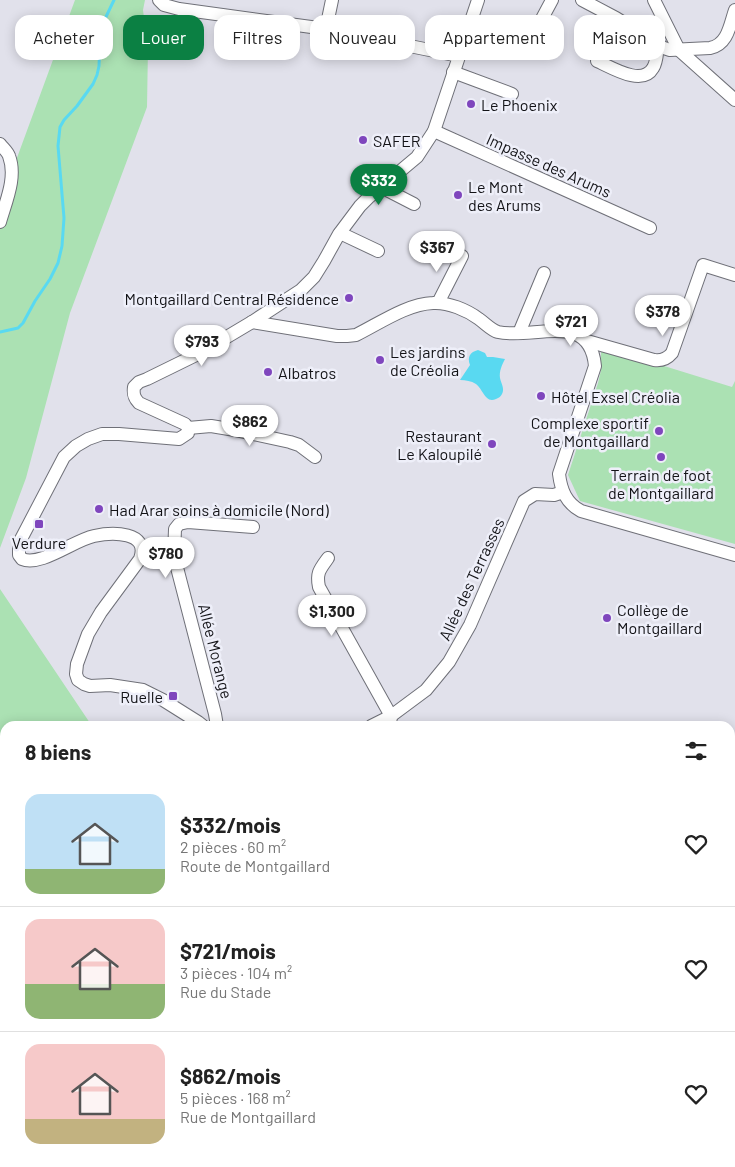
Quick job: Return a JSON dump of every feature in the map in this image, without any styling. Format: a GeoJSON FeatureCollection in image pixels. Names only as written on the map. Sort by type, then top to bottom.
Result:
{"type":"FeatureCollection","features":[{"type":"Feature","properties":{"kind":"street"},"geometry":{"type":"LineString","coordinates":[[159,0],[164,5],[179,9],[310,27]]}},
{"type":"Feature","properties":{"kind":"street"},"geometry":{"type":"LineString","coordinates":[[329,15],[332,0]]}},
{"type":"Feature","properties":{"kind":"street"},"geometry":{"type":"LineString","coordinates":[[473,15],[478,0]]}},
{"type":"Feature","properties":{"kind":"street"},"geometry":{"type":"LineString","coordinates":[[544,15],[552,0]]}},
{"type":"Feature","properties":{"kind":"street"},"geometry":{"type":"LineString","coordinates":[[582,0],[610,15]]}},
{"type":"Feature","properties":{"kind":"street"},"geometry":{"type":"LineString","coordinates":[[654,0],[679,50],[735,100]]}},
{"type":"Feature","properties":{"kind":"street"},"geometry":{"type":"LineString","coordinates":[[665,48],[679,50],[710,48],[720,45],[725,38],[735,10]]}},
{"type":"Feature","properties":{"kind":"street"},"geometry":{"type":"LineString","coordinates":[[196,721],[143,690],[110,685],[90,686],[78,680],[76,674],[77,664],[88,634],[140,560],[142,546],[140,542],[119,534],[92,536],[46,557],[31,561],[22,559],[19,555],[19,543],[64,457],[76,446],[102,434],[179,439],[188,433],[188,428],[185,424],[139,403],[133,392],[134,387],[140,382],[200,353],[252,322],[308,284],[340,233],[360,206],[417,157],[434,131],[458,60]]}},
{"type":"Feature","properties":{"kind":"street"},"geometry":{"type":"LineString","coordinates":[[596,61],[632,76],[640,77],[648,74],[654,67],[655,60]]}},
{"type":"Feature","properties":{"kind":"street"},"geometry":{"type":"LineString","coordinates":[[454,72],[512,94]]}},
{"type":"Feature","properties":{"kind":"street","name":"Impasse des Arums"},"geometry":{"type":"LineString","coordinates":[[434,131],[650,228]]}},
{"type":"Feature","properties":{"kind":"street"},"geometry":{"type":"LineString","coordinates":[[0,144],[9,155],[12,167],[12,180],[0,222]]}},
{"type":"Feature","properties":{"kind":"street"},"geometry":{"type":"LineString","coordinates":[[381,187],[414,204]]}},
{"type":"Feature","properties":{"kind":"street"},"geometry":{"type":"LineString","coordinates":[[340,233],[378,251]]}},
{"type":"Feature","properties":{"kind":"street"},"geometry":{"type":"LineString","coordinates":[[438,303],[462,256]]}},
{"type":"Feature","properties":{"kind":"street"},"geometry":{"type":"LineString","coordinates":[[587,341],[659,361],[669,357],[704,265],[735,275]]}},
{"type":"Feature","properties":{"kind":"street"},"geometry":{"type":"LineString","coordinates":[[519,333],[544,273]]}},
{"type":"Feature","properties":{"kind":"street"},"geometry":{"type":"LineString","coordinates":[[252,322],[325,335],[348,336],[356,335],[414,306],[438,303],[468,312],[495,331],[511,333],[556,331],[579,335],[592,348],[595,366],[561,466],[559,474],[563,492],[573,506],[581,511],[735,555]]}},
{"type":"Feature","properties":{"kind":"street"},"geometry":{"type":"LineString","coordinates":[[188,428],[211,426],[290,442],[299,445],[315,458]]}},
{"type":"Feature","properties":{"kind":"street","name":"Allée des Terrasses"},"geometry":{"type":"LineString","coordinates":[[391,721],[426,690],[449,662],[470,625],[524,501],[535,494],[554,495],[563,492]]}},
{"type":"Feature","properties":{"kind":"street","name":"Allée Morange"},"geometry":{"type":"LineString","coordinates":[[216,721],[174,556],[175,529],[179,524],[188,522],[253,527]]}},
{"type":"Feature","properties":{"kind":"street"},"geometry":{"type":"LineString","coordinates":[[142,550],[174,556]]}},
{"type":"Feature","properties":{"kind":"street"},"geometry":{"type":"LineString","coordinates":[[328,558],[319,571],[319,587],[391,721]]}},
{"type":"Feature","properties":{"kind":"green space"},"geometry":{"type":"Polygon","coordinates":[[[75,0],[145,0],[144,15],[123,15],[123,60],[148,60],[147,107],[70,313],[26,478],[0,548],[0,204],[53,60],[113,60],[113,15],[69,15],[75,0]]]}},
{"type":"Feature","properties":{"kind":"green space","name":"Complexe sportif de Montgaillard"},"geometry":{"type":"Polygon","coordinates":[[[606,348],[732,387],[735,381],[735,544],[580,501],[568,475],[598,383],[601,370],[601,352],[606,348]]]}},
{"type":"Feature","properties":{"kind":"green space"},"geometry":{"type":"Polygon","coordinates":[[[0,589],[89,721],[0,721],[0,589]]]}},
{"type":"Feature","properties":{"kind":"water"},"geometry":{"type":"Polygon","coordinates":[[[478,350],[485,353],[487,357],[505,359],[500,373],[503,392],[496,399],[487,398],[474,383],[460,380],[470,365],[470,355],[478,350]]]}},
{"type":"Feature","properties":{"kind":"waterway"},"geometry":{"type":"LineString","coordinates":[[0,332],[18,328],[23,323],[58,263],[62,246],[64,218],[58,146],[60,127],[93,84],[97,75],[103,23],[114,0]]}},
{"type":"Feature","properties":{"kind":"place","name":"Le Phoenix"},"geometry":{"type":"Point","coordinates":[471,104]}},
{"type":"Feature","properties":{"kind":"place","name":"SAFER"},"geometry":{"type":"Point","coordinates":[363,140]}},
{"type":"Feature","properties":{"kind":"place","name":"Le Mont des Arums"},"geometry":{"type":"Point","coordinates":[458,195]}},
{"type":"Feature","properties":{"kind":"place","name":"Montgaillard Central Résidence"},"geometry":{"type":"Point","coordinates":[349,298]}},
{"type":"Feature","properties":{"kind":"place","name":"Les jardins de Créolia"},"geometry":{"type":"Point","coordinates":[380,360]}},
{"type":"Feature","properties":{"kind":"place","name":"Albatros"},"geometry":{"type":"Point","coordinates":[268,372]}},
{"type":"Feature","properties":{"kind":"place","name":"Hôtel Exsel Créolia"},"geometry":{"type":"Point","coordinates":[541,396]}},
{"type":"Feature","properties":{"kind":"place","name":"Complexe sportif de Montgaillard"},"geometry":{"type":"Point","coordinates":[659,431]}},
{"type":"Feature","properties":{"kind":"place","name":"Restaurant Le Kaloupilé"},"geometry":{"type":"Point","coordinates":[492,444]}},
{"type":"Feature","properties":{"kind":"place","name":"Terrain de foot de Montgaillard"},"geometry":{"type":"Point","coordinates":[661,457]}},
{"type":"Feature","properties":{"kind":"place","name":"Had Arar soins à domicile (Nord)"},"geometry":{"type":"Point","coordinates":[99,509]}},
{"type":"Feature","properties":{"kind":"place","name":"Verdure"},"geometry":{"type":"Point","coordinates":[39,524]}},
{"type":"Feature","properties":{"kind":"place","name":"Collège de Montgaillard"},"geometry":{"type":"Point","coordinates":[607,618]}},
{"type":"Feature","properties":{"kind":"place","name":"Ruelle"},"geometry":{"type":"Point","coordinates":[173,696]}}]}
